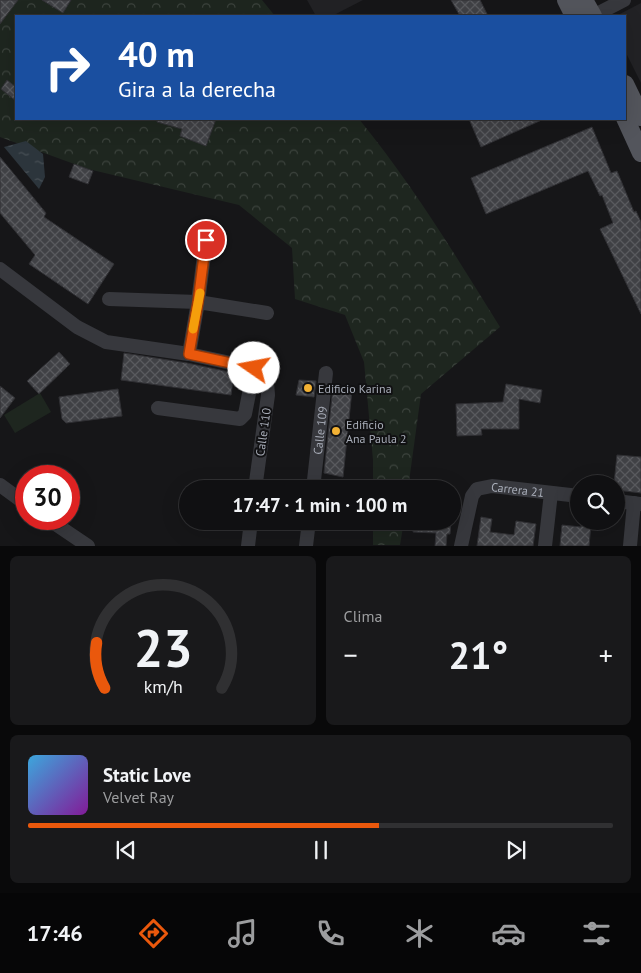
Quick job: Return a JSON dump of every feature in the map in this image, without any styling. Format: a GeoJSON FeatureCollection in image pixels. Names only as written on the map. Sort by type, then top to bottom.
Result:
{"type":"FeatureCollection","features":[{"type":"Feature","properties":{"kind":"main road"},"geometry":{"type":"LineString","coordinates":[[566,0],[574,15]]}},
{"type":"Feature","properties":{"kind":"main road"},"geometry":{"type":"LineString","coordinates":[[584,0],[592,15]]}},
{"type":"Feature","properties":{"kind":"main road"},"geometry":{"type":"LineString","coordinates":[[626,86],[641,117]]}},
{"type":"Feature","properties":{"kind":"main road"},"geometry":{"type":"LineString","coordinates":[[626,120],[641,153]]}},
{"type":"Feature","properties":{"kind":"street"},"geometry":{"type":"LineString","coordinates":[[595,15],[624,0]]}},
{"type":"Feature","properties":{"kind":"street"},"geometry":{"type":"LineString","coordinates":[[189,354],[206,240]]}},
{"type":"Feature","properties":{"kind":"street"},"geometry":{"type":"LineString","coordinates":[[0,269],[77,327],[106,342],[189,354],[258,372],[245,414],[240,420],[158,408]]}},
{"type":"Feature","properties":{"kind":"street"},"geometry":{"type":"LineString","coordinates":[[109,299],[198,302],[267,313]]}},
{"type":"Feature","properties":{"kind":"street","name":"Calle 110"},"geometry":{"type":"LineString","coordinates":[[256,480],[268,396],[267,382],[258,372]]}},
{"type":"Feature","properties":{"kind":"street","name":"Calle 109"},"geometry":{"type":"LineString","coordinates":[[314,480],[326,374]]}},
{"type":"Feature","properties":{"kind":"street"},"geometry":{"type":"LineString","coordinates":[[0,485],[15,496]]}},
{"type":"Feature","properties":{"kind":"street","name":"Carrera 21"},"geometry":{"type":"LineString","coordinates":[[461,546],[472,496],[478,489],[492,486],[570,495]]}},
{"type":"Feature","properties":{"kind":"street"},"geometry":{"type":"LineString","coordinates":[[546,546],[552,493]]}},
{"type":"Feature","properties":{"kind":"street"},"geometry":{"type":"LineString","coordinates":[[625,502],[638,503],[630,546]]}},
{"type":"Feature","properties":{"kind":"street"},"geometry":{"type":"LineString","coordinates":[[64,530],[88,546]]}},
{"type":"Feature","properties":{"kind":"street"},"geometry":{"type":"LineString","coordinates":[[248,546],[250,530]]}},
{"type":"Feature","properties":{"kind":"street"},"geometry":{"type":"LineString","coordinates":[[306,546],[308,530]]}},
{"type":"Feature","properties":{"kind":"shaded area"},"geometry":{"type":"Polygon","coordinates":[[[307,0],[363,0],[334,15],[315,15],[307,0]]]}},
{"type":"Feature","properties":{"kind":"shaded area"},"geometry":{"type":"Polygon","coordinates":[[[641,3],[641,83],[626,53],[626,15],[618,15],[641,3]]]}},
{"type":"Feature","properties":{"kind":"green space"},"geometry":{"type":"Polygon","coordinates":[[[0,0],[262,0],[274,15],[15,15],[15,120],[360,120],[415,195],[500,327],[421,394],[409,480],[373,480],[373,460],[364,362],[345,315],[295,299],[292,248],[239,205],[88,169],[0,137],[0,0]]]}},
{"type":"Feature","properties":{"kind":"green space"},"geometry":{"type":"Polygon","coordinates":[[[40,393],[51,412],[15,433],[4,415],[40,393]]]}},
{"type":"Feature","properties":{"kind":"green space"},"geometry":{"type":"Polygon","coordinates":[[[373,530],[402,530],[400,545],[373,545],[373,530]]]}},
{"type":"Feature","properties":{"kind":"water"},"geometry":{"type":"Polygon","coordinates":[[[26,141],[43,154],[45,177],[39,189],[4,147],[26,141]]]}},
{"type":"Feature","properties":{"kind":"building"},"geometry":{"type":"Polygon","coordinates":[[[0,0],[18,0],[0,24],[0,0]]]}},
{"type":"Feature","properties":{"kind":"building"},"geometry":{"type":"Polygon","coordinates":[[[42,0],[71,0],[63,13],[42,0]]]}},
{"type":"Feature","properties":{"kind":"building"},"geometry":{"type":"Polygon","coordinates":[[[451,0],[480,0],[488,15],[459,15],[451,0]]]}},
{"type":"Feature","properties":{"kind":"building"},"geometry":{"type":"Polygon","coordinates":[[[7,80],[15,86],[15,100],[1,89],[7,80]]]}},
{"type":"Feature","properties":{"kind":"building"},"geometry":{"type":"Polygon","coordinates":[[[157,120],[216,120],[206,146],[180,136],[182,129],[157,122],[157,120]]]}},
{"type":"Feature","properties":{"kind":"building"},"geometry":{"type":"Polygon","coordinates":[[[469,120],[542,120],[481,147],[469,120]]]}},
{"type":"Feature","properties":{"kind":"building"},"geometry":{"type":"Polygon","coordinates":[[[592,127],[611,173],[617,171],[634,212],[636,211],[641,222],[641,314],[600,229],[613,223],[602,195],[600,196],[588,171],[486,214],[471,178],[592,127]]]}},
{"type":"Feature","properties":{"kind":"building"},"geometry":{"type":"Polygon","coordinates":[[[0,157],[46,213],[44,217],[114,264],[88,304],[29,264],[35,255],[0,213],[0,157]]]}},
{"type":"Feature","properties":{"kind":"building"},"geometry":{"type":"Polygon","coordinates":[[[74,164],[93,171],[88,184],[69,177],[74,164]]]}},
{"type":"Feature","properties":{"kind":"building"},"geometry":{"type":"Polygon","coordinates":[[[59,352],[70,364],[39,394],[27,381],[59,352]]]}},
{"type":"Feature","properties":{"kind":"building"},"geometry":{"type":"Polygon","coordinates":[[[124,353],[234,373],[231,395],[121,380],[124,353]]]}},
{"type":"Feature","properties":{"kind":"building","name":"Edificio Karina"},"geometry":{"type":"Polygon","coordinates":[[[299,380],[316,381],[314,397],[296,395],[299,380]]]}},
{"type":"Feature","properties":{"kind":"building"},"geometry":{"type":"Polygon","coordinates":[[[506,384],[542,390],[540,403],[519,399],[519,429],[481,429],[482,435],[457,436],[456,404],[503,402],[506,384]]]}},
{"type":"Feature","properties":{"kind":"building"},"geometry":{"type":"Polygon","coordinates":[[[0,386],[15,398],[0,418],[0,386]]]}},
{"type":"Feature","properties":{"kind":"building","name":"Edificio Ana Paula 2"},"geometry":{"type":"Polygon","coordinates":[[[333,387],[352,390],[343,477],[324,473],[333,387]]]}},
{"type":"Feature","properties":{"kind":"building"},"geometry":{"type":"Polygon","coordinates":[[[118,389],[122,416],[66,423],[62,419],[59,397],[118,389]]]}},
{"type":"Feature","properties":{"kind":"building"},"geometry":{"type":"Polygon","coordinates":[[[617,455],[641,457],[641,493],[625,491],[625,475],[615,475],[617,455]]]}},
{"type":"Feature","properties":{"kind":"building"},"geometry":{"type":"Polygon","coordinates":[[[481,517],[492,519],[490,532],[514,535],[516,521],[536,524],[533,546],[477,546],[481,517]]]}},
{"type":"Feature","properties":{"kind":"building"},"geometry":{"type":"Polygon","coordinates":[[[562,525],[570,526],[570,530],[590,530],[589,546],[560,546],[562,525]]]}},
{"type":"Feature","properties":{"kind":"building"},"geometry":{"type":"Polygon","coordinates":[[[413,530],[450,530],[450,534],[447,534],[446,546],[435,546],[436,533],[413,532],[413,530]]]}},
{"type":"Feature","properties":{"kind":"slow traffic"},"geometry":{"type":"LineString","coordinates":[[193,329],[200,293]]}},
{"type":"Feature","properties":{"kind":"place","name":"Edificio Karina"},"geometry":{"type":"Point","coordinates":[308,388]}},
{"type":"Feature","properties":{"kind":"place","name":"Edificio Ana Paula 2"},"geometry":{"type":"Point","coordinates":[336,431]}},
{"type":"Feature","properties":{"kind":"route"},"geometry":{"type":"LineString","coordinates":[[206,240],[189,354],[254,368]]}}]}
